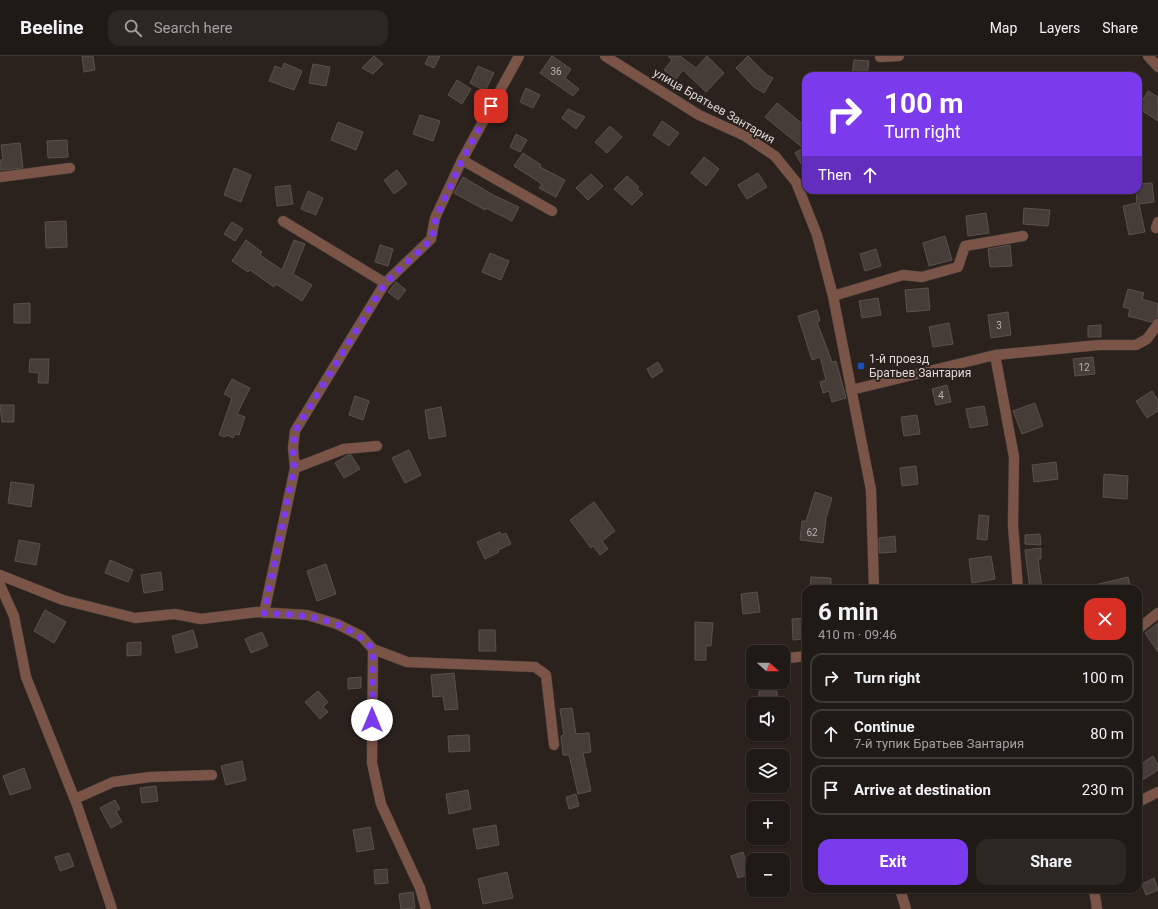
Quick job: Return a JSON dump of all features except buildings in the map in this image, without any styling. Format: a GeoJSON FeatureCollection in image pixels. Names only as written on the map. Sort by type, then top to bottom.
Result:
{"type":"FeatureCollection","features":[{"type":"Feature","properties":{"kind":"street"},"geometry":{"type":"LineString","coordinates":[[264,613],[294,468],[293,448],[295,431],[385,283],[432,239],[436,218],[462,160],[519,56]]}},
{"type":"Feature","properties":{"kind":"street","name":"улица Братьев Зантария"},"geometry":{"type":"LineString","coordinates":[[605,56],[616,59],[699,115],[745,136],[775,156],[796,182],[817,235],[833,296],[871,490],[874,585]]}},
{"type":"Feature","properties":{"kind":"street"},"geometry":{"type":"LineString","coordinates":[[880,57],[899,56]]}},
{"type":"Feature","properties":{"kind":"street"},"geometry":{"type":"LineString","coordinates":[[1148,56],[1158,67]]}},
{"type":"Feature","properties":{"kind":"street"},"geometry":{"type":"LineString","coordinates":[[462,160],[552,211]]}},
{"type":"Feature","properties":{"kind":"street"},"geometry":{"type":"LineString","coordinates":[[0,177],[70,168]]}},
{"type":"Feature","properties":{"kind":"street"},"geometry":{"type":"LineString","coordinates":[[283,221],[385,283]]}},
{"type":"Feature","properties":{"kind":"street"},"geometry":{"type":"LineString","coordinates":[[833,296],[903,275],[922,277],[958,267],[965,246],[1023,236]]}},
{"type":"Feature","properties":{"kind":"street"},"geometry":{"type":"LineString","coordinates":[[851,390],[995,355],[1099,345],[1136,345],[1147,339],[1158,324]]}},
{"type":"Feature","properties":{"kind":"street"},"geometry":{"type":"LineString","coordinates":[[995,355],[1014,457],[1014,524],[1018,585]]}},
{"type":"Feature","properties":{"kind":"street"},"geometry":{"type":"LineString","coordinates":[[294,468],[344,449],[377,446]]}},
{"type":"Feature","properties":{"kind":"street"},"geometry":{"type":"LineString","coordinates":[[0,575],[63,600],[135,618],[175,614],[202,619],[264,613],[307,615],[337,624],[361,636],[373,649],[407,662],[535,667],[546,675],[554,745]]}},
{"type":"Feature","properties":{"kind":"street"},"geometry":{"type":"LineString","coordinates":[[0,585],[14,616],[26,677],[74,798],[112,909]]}},
{"type":"Feature","properties":{"kind":"street"},"geometry":{"type":"LineString","coordinates":[[1142,626],[1158,613]]}},
{"type":"Feature","properties":{"kind":"street"},"geometry":{"type":"LineString","coordinates":[[373,649],[372,763],[381,804],[420,888],[426,909]]}},
{"type":"Feature","properties":{"kind":"street"},"geometry":{"type":"LineString","coordinates":[[790,658],[802,656]]}},
{"type":"Feature","properties":{"kind":"street"},"geometry":{"type":"LineString","coordinates":[[74,798],[113,782],[150,778],[212,775]]}},
{"type":"Feature","properties":{"kind":"street"},"geometry":{"type":"LineString","coordinates":[[1142,800],[1158,792]]}},
{"type":"Feature","properties":{"kind":"street"},"geometry":{"type":"LineString","coordinates":[[901,893],[906,909]]}},
{"type":"Feature","properties":{"kind":"street"},"geometry":{"type":"LineString","coordinates":[[1095,893],[1097,909]]}},
{"type":"Feature","properties":{"kind":"place","name":"1-й проезд Братьев Зантария"},"geometry":{"type":"Point","coordinates":[861,366]}},
{"type":"Feature","properties":{"kind":"route"},"geometry":{"type":"LineString","coordinates":[[372,720],[373,649],[361,636],[337,624],[307,615],[264,613],[294,468],[293,448],[295,431],[385,283],[432,239],[436,218],[462,160],[491,106]]}}]}
